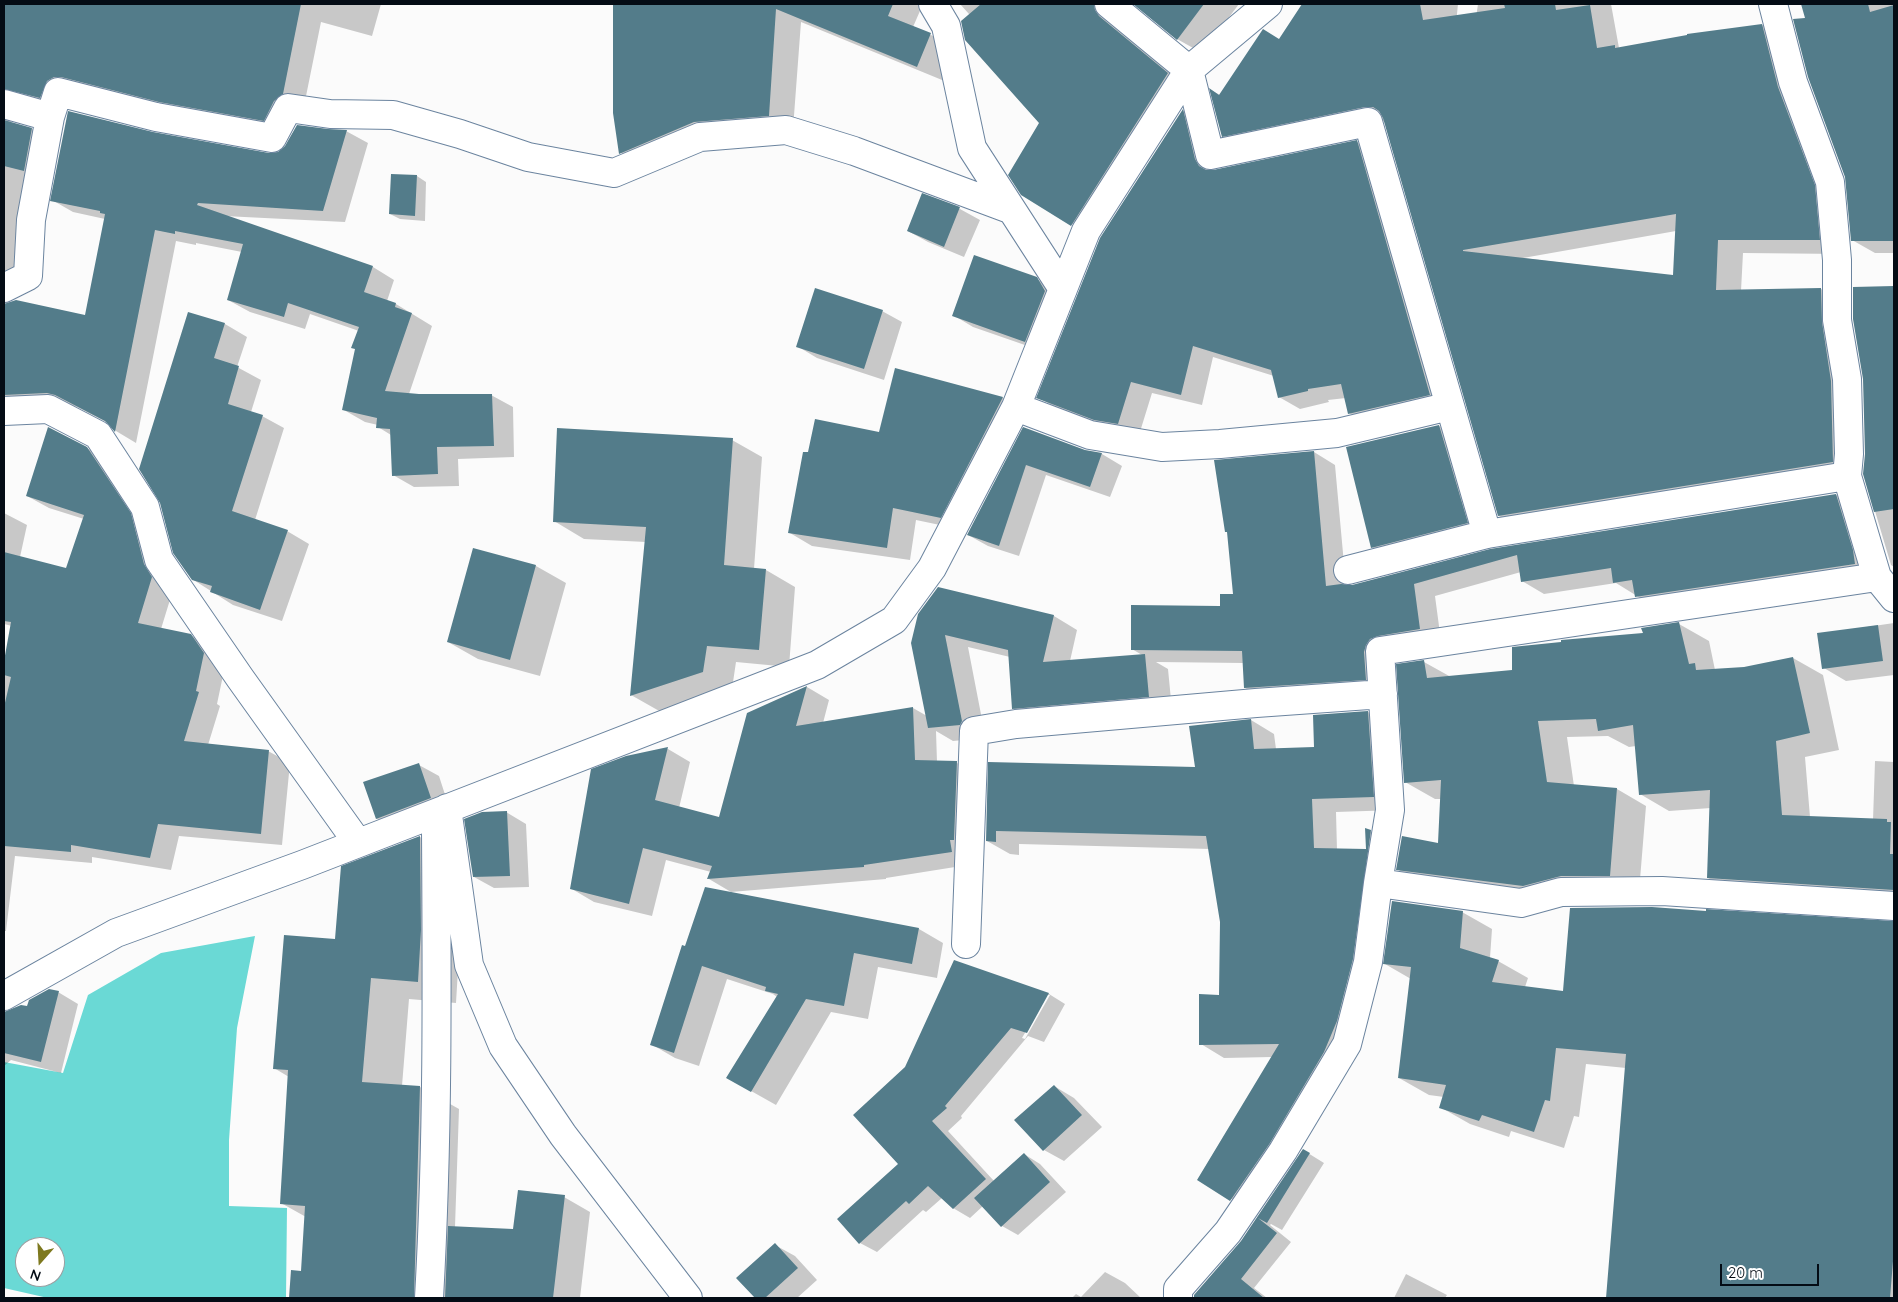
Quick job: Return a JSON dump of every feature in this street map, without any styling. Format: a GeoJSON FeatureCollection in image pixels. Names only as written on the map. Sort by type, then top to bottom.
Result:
{"type":"FeatureCollection","features":[{"type":"Feature","properties":{"kind":"street"},"geometry":{"type":"LineString","coordinates":[[933,4],[946,26],[972,148],[1062,289]]}},
{"type":"Feature","properties":{"kind":"street"},"geometry":{"type":"LineString","coordinates":[[1109,4],[1189,70],[1210,156],[1368,122],[1487,534]]}},
{"type":"Feature","properties":{"kind":"street"},"geometry":{"type":"LineString","coordinates":[[4,996],[116,933],[442,811],[817,665],[894,620],[932,568],[1016,407],[1086,231],[1189,70],[1268,4]]}},
{"type":"Feature","properties":{"kind":"street"},"geometry":{"type":"LineString","coordinates":[[1772,4],[1793,82],[1830,182],[1837,260],[1837,320],[1847,379],[1849,454],[1847,476],[1877,577],[1894,598]]}},
{"type":"Feature","properties":{"kind":"street"},"geometry":{"type":"LineString","coordinates":[[4,288],[28,276],[31,220],[50,116],[58,92],[156,117],[272,138],[288,108],[330,114],[393,115],[460,134],[528,157],[614,173],[700,137],[786,130],[854,152],[1012,210]]}},
{"type":"Feature","properties":{"kind":"street"},"geometry":{"type":"LineString","coordinates":[[4,104],[50,116]]}},
{"type":"Feature","properties":{"kind":"street"},"geometry":{"type":"LineString","coordinates":[[1016,407],[1090,435],[1162,447],[1220,444],[1337,432],[1450,406]]}},
{"type":"Feature","properties":{"kind":"street"},"geometry":{"type":"LineString","coordinates":[[4,411],[48,410],[98,435],[145,507],[159,560],[240,678],[358,843]]}},
{"type":"Feature","properties":{"kind":"street"},"geometry":{"type":"LineString","coordinates":[[1348,570],[1487,534],[1847,476]]}},
{"type":"Feature","properties":{"kind":"street"},"geometry":{"type":"LineString","coordinates":[[1178,1298],[1178,1289],[1228,1232],[1283,1151],[1347,1044],[1368,962],[1378,882],[1390,810],[1380,652],[1877,577]]}},
{"type":"Feature","properties":{"kind":"street"},"geometry":{"type":"LineString","coordinates":[[966,944],[974,731],[1016,724],[1383,694]]}},
{"type":"Feature","properties":{"kind":"street"},"geometry":{"type":"LineString","coordinates":[[429,1298],[433,1234],[442,811]]}},
{"type":"Feature","properties":{"kind":"street"},"geometry":{"type":"LineString","coordinates":[[442,811],[469,965],[503,1046],[563,1135],[688,1298]]}},
{"type":"Feature","properties":{"kind":"street"},"geometry":{"type":"LineString","coordinates":[[1378,882],[1521,903],[1561,892],[1662,891],[1894,906]]}},
{"type":"Feature","properties":{"kind":"water"},"geometry":{"type":"Polygon","coordinates":[[[255,936],[237,1028],[229,1140],[229,1206],[287,1208],[286,1298],[48,1298],[4,1288],[4,1062],[63,1073],[88,995],[161,953],[255,936]]]}},
{"type":"Feature","properties":{"kind":"building"},"geometry":{"type":"Polygon","coordinates":[[[4,4],[301,4],[283,94],[274,101],[264,121],[159,102],[61,77],[54,77],[47,81],[40,98],[4,89],[4,4]]]}},
{"type":"Feature","properties":{"kind":"building"},"geometry":{"type":"Polygon","coordinates":[[[613,4],[893,4],[888,16],[931,33],[917,67],[776,9],[769,116],[694,122],[619,154],[613,113],[613,4]]]}},
{"type":"Feature","properties":{"kind":"building"},"geometry":{"type":"Polygon","coordinates":[[[981,4],[1094,4],[1099,16],[1168,73],[1071,226],[1021,195],[1008,175],[1039,123],[965,40],[961,21],[981,4]]]}},
{"type":"Feature","properties":{"kind":"building"},"geometry":{"type":"Polygon","coordinates":[[[1133,4],[1204,4],[1177,40],[1133,4]]]}},
{"type":"Feature","properties":{"kind":"building"},"geometry":{"type":"Polygon","coordinates":[[[1302,4],[1420,4],[1423,20],[1505,8],[1504,4],[1555,4],[1556,10],[1590,5],[1597,48],[1615,45],[1615,48],[1687,34],[1762,24],[1778,87],[1815,185],[1820,240],[1718,240],[1716,290],[1821,288],[1822,322],[1831,381],[1833,462],[1498,516],[1383,118],[1379,111],[1373,107],[1365,107],[1222,137],[1209,88],[1219,95],[1263,29],[1279,39],[1302,4]],[[1676,214],[1463,250],[1463,251],[1673,275],[1676,214]]]}},
{"type":"Feature","properties":{"kind":"building"},"geometry":{"type":"Polygon","coordinates":[[[1801,4],[1868,4],[1870,12],[1894,5],[1894,241],[1851,241],[1845,177],[1808,77],[1793,19],[1805,18],[1801,4]]]}},
{"type":"Feature","properties":{"kind":"building"},"geometry":{"type":"Polygon","coordinates":[[[1183,109],[1195,159],[1199,166],[1206,170],[1357,140],[1430,395],[1348,414],[1341,384],[1308,389],[1308,391],[1278,398],[1271,370],[1193,346],[1181,395],[1131,382],[1118,424],[1094,420],[1036,398],[1100,238],[1183,109]]]}},
{"type":"Feature","properties":{"kind":"building"},"geometry":{"type":"Polygon","coordinates":[[[68,111],[153,132],[269,153],[278,152],[285,146],[297,125],[347,130],[323,211],[198,203],[197,205],[373,266],[364,292],[396,303],[395,307],[412,313],[385,391],[419,394],[492,394],[494,446],[437,447],[438,474],[392,476],[390,429],[376,428],[377,418],[342,410],[355,349],[351,348],[359,327],[288,303],[284,317],[227,300],[243,244],[175,231],[175,234],[155,230],[115,432],[105,421],[55,395],[47,393],[4,395],[4,304],[16,300],[85,315],[105,214],[100,213],[100,211],[50,201],[68,111]]]}},
{"type":"Feature","properties":{"kind":"building"},"geometry":{"type":"Polygon","coordinates":[[[4,120],[32,128],[24,171],[4,166],[4,120]]]}},
{"type":"Feature","properties":{"kind":"building"},"geometry":{"type":"Polygon","coordinates":[[[391,174],[417,175],[415,216],[389,214],[391,174]]]}},
{"type":"Feature","properties":{"kind":"building"},"geometry":{"type":"Polygon","coordinates":[[[922,193],[960,207],[944,247],[907,231],[922,193]]]}},
{"type":"Feature","properties":{"kind":"building"},"geometry":{"type":"Polygon","coordinates":[[[974,255],[1037,277],[1045,291],[1025,342],[952,316],[974,255]]]}},
{"type":"Feature","properties":{"kind":"building"},"geometry":{"type":"Polygon","coordinates":[[[1894,286],[1894,509],[1874,512],[1863,474],[1865,454],[1863,379],[1853,319],[1853,287],[1894,286]]]}},
{"type":"Feature","properties":{"kind":"building"},"geometry":{"type":"Polygon","coordinates":[[[815,288],[883,310],[864,369],[796,347],[815,288]]]}},
{"type":"Feature","properties":{"kind":"building"},"geometry":{"type":"Polygon","coordinates":[[[188,312],[225,323],[214,358],[239,366],[228,404],[263,415],[232,511],[288,530],[260,610],[210,592],[212,586],[192,580],[173,553],[160,503],[139,469],[188,312]]]}},
{"type":"Feature","properties":{"kind":"building"},"geometry":{"type":"Polygon","coordinates":[[[895,368],[1003,397],[941,518],[893,508],[887,548],[788,533],[803,452],[808,452],[815,419],[879,432],[895,368]]]}},
{"type":"Feature","properties":{"kind":"building"},"geometry":{"type":"Polygon","coordinates":[[[1439,425],[1468,523],[1371,548],[1346,447],[1439,425]]]}},
{"type":"Feature","properties":{"kind":"building"},"geometry":{"type":"Polygon","coordinates":[[[48,427],[87,447],[131,513],[144,564],[152,577],[138,623],[191,634],[204,653],[196,691],[199,692],[184,741],[269,750],[261,834],[158,824],[150,858],[71,845],[71,852],[4,846],[4,707],[11,677],[4,675],[4,661],[11,622],[4,621],[4,552],[66,568],[84,515],[26,496],[48,427]]]}},
{"type":"Feature","properties":{"kind":"building"},"geometry":{"type":"Polygon","coordinates":[[[1023,427],[1085,450],[1102,453],[1090,487],[1026,465],[999,546],[967,535],[1023,427]]]}},
{"type":"Feature","properties":{"kind":"building"},"geometry":{"type":"Polygon","coordinates":[[[557,428],[733,438],[724,565],[766,569],[759,650],[707,646],[703,672],[630,696],[646,527],[553,522],[557,428]]]}},
{"type":"Feature","properties":{"kind":"building"},"geometry":{"type":"Polygon","coordinates":[[[1314,451],[1326,586],[1352,585],[1490,549],[1836,494],[1853,550],[1855,564],[1635,597],[1632,580],[1613,583],[1611,568],[1521,582],[1517,555],[1414,584],[1420,629],[1370,639],[1364,652],[1366,680],[1244,688],[1242,651],[1131,650],[1131,605],[1220,606],[1220,594],[1233,594],[1227,532],[1225,532],[1214,460],[1314,451]]]}},
{"type":"Feature","properties":{"kind":"building"},"geometry":{"type":"Polygon","coordinates":[[[473,548],[536,565],[510,660],[447,642],[473,548]]]}},
{"type":"Feature","properties":{"kind":"building"},"geometry":{"type":"Polygon","coordinates":[[[938,587],[1054,615],[1043,662],[1145,654],[1149,697],[1012,709],[1008,650],[945,635],[962,721],[960,725],[928,728],[911,643],[918,614],[938,587]]]}},
{"type":"Feature","properties":{"kind":"building"},"geometry":{"type":"Polygon","coordinates":[[[1679,622],[1689,664],[1695,663],[1696,670],[1744,667],[1793,657],[1810,733],[1776,741],[1782,815],[1887,819],[1887,822],[1891,822],[1890,854],[1893,854],[1894,890],[1707,878],[1710,790],[1639,795],[1633,725],[1598,731],[1596,719],[1538,721],[1547,782],[1617,788],[1610,876],[1561,876],[1523,886],[1396,870],[1402,836],[1438,843],[1441,780],[1404,783],[1396,664],[1424,660],[1427,678],[1512,670],[1512,647],[1561,642],[1561,640],[1643,633],[1641,628],[1679,622]]]}},
{"type":"Feature","properties":{"kind":"building"},"geometry":{"type":"Polygon","coordinates":[[[1878,625],[1883,661],[1822,669],[1817,633],[1878,625]]]}},
{"type":"Feature","properties":{"kind":"building"},"geometry":{"type":"Polygon","coordinates":[[[807,686],[796,726],[913,707],[915,760],[957,761],[954,840],[950,840],[952,852],[864,865],[864,867],[707,879],[712,866],[643,848],[629,904],[570,889],[591,769],[626,756],[668,747],[655,800],[719,817],[747,713],[807,686]]]}},
{"type":"Feature","properties":{"kind":"building"},"geometry":{"type":"Polygon","coordinates":[[[1368,711],[1374,797],[1312,799],[1314,848],[1366,849],[1365,828],[1371,830],[1353,959],[1337,1021],[1324,1052],[1270,1143],[1230,1201],[1197,1180],[1279,1044],[1199,1045],[1199,994],[1219,995],[1220,922],[1206,836],[996,831],[996,842],[986,841],[988,762],[1195,767],[1189,726],[1251,719],[1254,749],[1314,747],[1313,715],[1368,711]]]}},
{"type":"Feature","properties":{"kind":"building"},"geometry":{"type":"Polygon","coordinates":[[[419,763],[431,798],[376,819],[363,782],[419,763]]]}},
{"type":"Feature","properties":{"kind":"building"},"geometry":{"type":"Polygon","coordinates":[[[507,811],[510,876],[473,877],[464,819],[482,812],[507,811]]]}},
{"type":"Feature","properties":{"kind":"building"},"geometry":{"type":"Polygon","coordinates":[[[420,836],[421,930],[418,982],[371,978],[362,1082],[420,1086],[414,1298],[289,1298],[291,1270],[301,1271],[305,1206],[280,1204],[288,1070],[273,1069],[284,935],[335,939],[341,866],[420,836]]]}},
{"type":"Feature","properties":{"kind":"building"},"geometry":{"type":"Polygon","coordinates":[[[705,887],[919,928],[912,964],[854,953],[844,1006],[806,999],[751,1092],[726,1078],[778,994],[765,991],[766,987],[702,966],[674,1053],[650,1045],[682,945],[685,946],[705,887]]]}},
{"type":"Feature","properties":{"kind":"building"},"geometry":{"type":"Polygon","coordinates":[[[1392,901],[1463,911],[1460,948],[1499,960],[1492,982],[1563,991],[1570,908],[1652,907],[1706,911],[1706,909],[1894,921],[1894,1249],[1890,1298],[1606,1298],[1626,1054],[1556,1048],[1550,1101],[1545,1100],[1534,1132],[1482,1115],[1479,1121],[1439,1108],[1446,1085],[1398,1078],[1411,967],[1383,964],[1392,901]]]}},
{"type":"Feature","properties":{"kind":"building"},"geometry":{"type":"Polygon","coordinates":[[[954,960],[1049,993],[1027,1033],[1011,1028],[945,1106],[947,1108],[932,1121],[986,1179],[953,1209],[928,1186],[909,1204],[906,1201],[859,1244],[837,1219],[898,1164],[853,1115],[905,1067],[954,960]]]}},
{"type":"Feature","properties":{"kind":"building"},"geometry":{"type":"Polygon","coordinates":[[[49,989],[59,991],[41,1062],[4,1053],[4,1012],[21,1005],[27,1006],[29,1000],[49,989]]]}},
{"type":"Feature","properties":{"kind":"building"},"geometry":{"type":"Polygon","coordinates":[[[1054,1085],[1082,1115],[1043,1151],[1014,1120],[1054,1085]]]}},
{"type":"Feature","properties":{"kind":"building"},"geometry":{"type":"Polygon","coordinates":[[[1303,1149],[1310,1153],[1267,1223],[1258,1218],[1277,1233],[1241,1279],[1264,1298],[1194,1298],[1194,1295],[1241,1241],[1303,1149]]]}},
{"type":"Feature","properties":{"kind":"building"},"geometry":{"type":"Polygon","coordinates":[[[1024,1153],[1050,1182],[1001,1227],[974,1198],[1024,1153]]]}},
{"type":"Feature","properties":{"kind":"building"},"geometry":{"type":"Polygon","coordinates":[[[518,1190],[565,1195],[553,1298],[445,1298],[448,1226],[513,1229],[518,1190]]]}},
{"type":"Feature","properties":{"kind":"building"},"geometry":{"type":"Polygon","coordinates":[[[775,1243],[798,1268],[765,1298],[755,1298],[736,1278],[775,1243]]]}}]}
